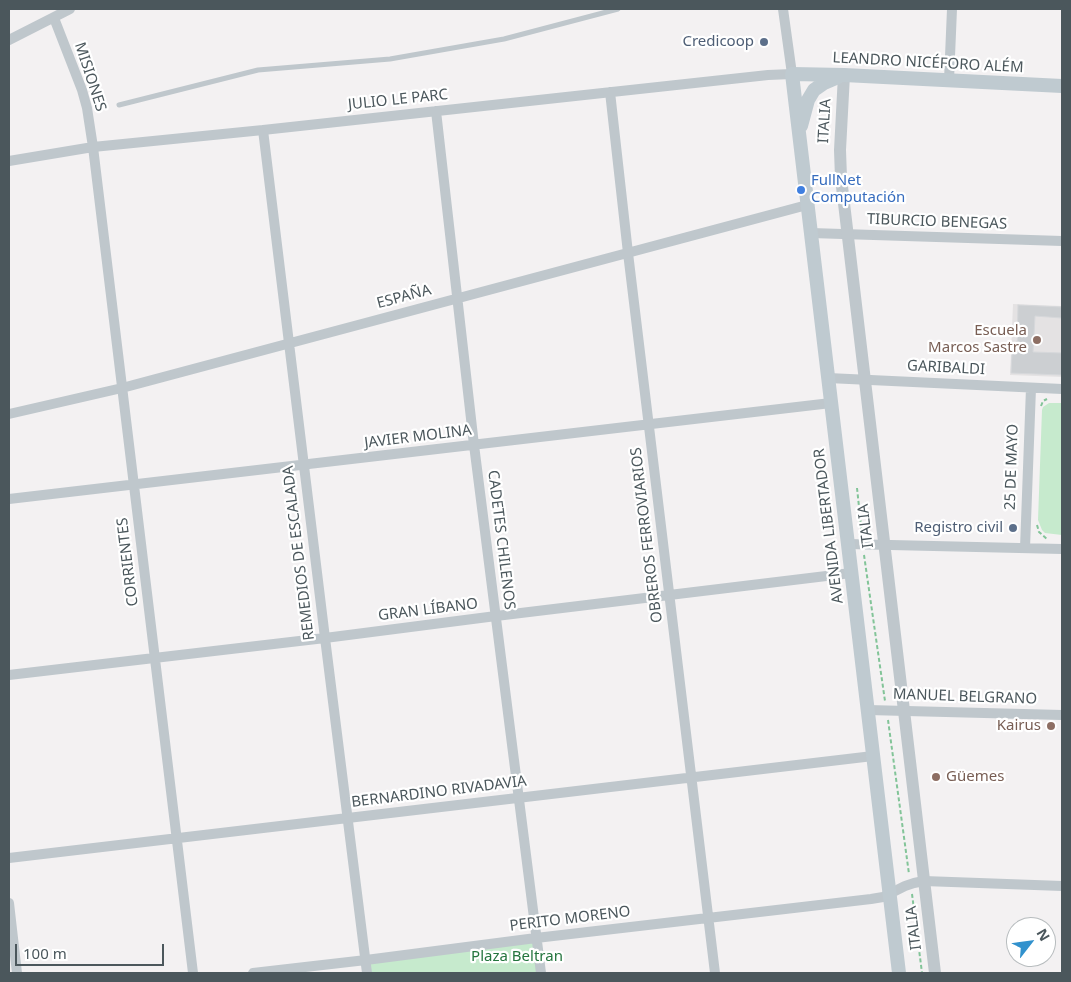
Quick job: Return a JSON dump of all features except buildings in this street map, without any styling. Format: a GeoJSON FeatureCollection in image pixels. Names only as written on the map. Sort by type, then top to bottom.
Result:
{"type":"FeatureCollection","features":[{"type":"Feature","properties":{"kind":"main road","name":"LEANDRO NICÉFORO ALÉM"},"geometry":{"type":"LineString","coordinates":[[792,74],[1062,86]]}},
{"type":"Feature","properties":{"kind":"main road","name":"AVENIDA LIBERTADOR"},"geometry":{"type":"LineString","coordinates":[[792,74],[899,973]]}},
{"type":"Feature","properties":{"kind":"main road"},"geometry":{"type":"LineString","coordinates":[[799,134],[808,100],[814,90],[824,83],[844,75]]}},
{"type":"Feature","properties":{"kind":"street"},"geometry":{"type":"LineString","coordinates":[[9,40],[70,9]]}},
{"type":"Feature","properties":{"kind":"street"},"geometry":{"type":"LineString","coordinates":[[783,9],[792,74]]}},
{"type":"Feature","properties":{"kind":"street"},"geometry":{"type":"LineString","coordinates":[[949,80],[952,9]]}},
{"type":"Feature","properties":{"kind":"street","name":"MISIONES"},"geometry":{"type":"LineString","coordinates":[[54,18],[82,90],[93,147]]}},
{"type":"Feature","properties":{"kind":"street","name":"JULIO LE PARC"},"geometry":{"type":"LineString","coordinates":[[9,161],[93,147],[792,74]]}},
{"type":"Feature","properties":{"kind":"street","name":"ITALIA"},"geometry":{"type":"LineString","coordinates":[[844,75],[840,164],[847,234],[935,973]]}},
{"type":"Feature","properties":{"kind":"street","name":"OBREROS FERROVIARIOS"},"geometry":{"type":"LineString","coordinates":[[610,92],[715,973]]}},
{"type":"Feature","properties":{"kind":"street","name":"CADETES CHILENOS"},"geometry":{"type":"LineString","coordinates":[[436,111],[474,445],[541,973]]}},
{"type":"Feature","properties":{"kind":"street","name":"REMEDIOS DE ESCALADA"},"geometry":{"type":"LineString","coordinates":[[263,130],[367,973]]}},
{"type":"Feature","properties":{"kind":"street","name":"CORRIENTES"},"geometry":{"type":"LineString","coordinates":[[93,147],[193,973]]}},
{"type":"Feature","properties":{"kind":"street","name":"ESPAÑA"},"geometry":{"type":"LineString","coordinates":[[9,414],[122,388],[807,205]]}},
{"type":"Feature","properties":{"kind":"street","name":"TIBURCIO BENEGAS"},"geometry":{"type":"LineString","coordinates":[[811,233],[1062,241]]}},
{"type":"Feature","properties":{"kind":"street","name":"GARIBALDI"},"geometry":{"type":"LineString","coordinates":[[828,378],[1062,389]]}},
{"type":"Feature","properties":{"kind":"street","name":"25 DE MAYO"},"geometry":{"type":"LineString","coordinates":[[1025,548],[1031,388]]}},
{"type":"Feature","properties":{"kind":"street","name":"JAVIER MOLINA"},"geometry":{"type":"LineString","coordinates":[[9,499],[134,486],[831,403]]}},
{"type":"Feature","properties":{"kind":"street"},"geometry":{"type":"LineString","coordinates":[[848,544],[1062,549]]}},
{"type":"Feature","properties":{"kind":"street","name":"GRAN LÍBANO"},"geometry":{"type":"LineString","coordinates":[[9,675],[851,573]]}},
{"type":"Feature","properties":{"kind":"street","name":"MANUEL BELGRANO"},"geometry":{"type":"LineString","coordinates":[[868,710],[1062,715]]}},
{"type":"Feature","properties":{"kind":"street","name":"BERNARDINO RIVADAVIA"},"geometry":{"type":"LineString","coordinates":[[9,858],[873,756]]}},
{"type":"Feature","properties":{"kind":"street","name":"PERITO MORENO"},"geometry":{"type":"LineString","coordinates":[[253,973],[871,899],[883,897],[911,884],[924,881],[1062,886]]}},
{"type":"Feature","properties":{"kind":"street"},"geometry":{"type":"LineString","coordinates":[[9,903],[17,973]]}},
{"type":"Feature","properties":{"kind":"lane"},"geometry":{"type":"LineString","coordinates":[[120,105],[258,70],[390,59],[504,39],[618,9]]}},
{"type":"Feature","properties":{"kind":"path"},"geometry":{"type":"LineString","coordinates":[[1041,405],[1043,401],[1049,398]]}},
{"type":"Feature","properties":{"kind":"path"},"geometry":{"type":"LineString","coordinates":[[857,488],[922,973]]}},
{"type":"Feature","properties":{"kind":"path"},"geometry":{"type":"LineString","coordinates":[[1037,517],[1039,532],[1045,538],[1052,541]]}},
{"type":"Feature","properties":{"kind":"shaded area","name":"Escuela Marcos Sastre"},"geometry":{"type":"Polygon","coordinates":[[[1013,304],[1062,306],[1062,377],[1010,375],[1013,304]]]}},
{"type":"Feature","properties":{"kind":"green space"},"geometry":{"type":"Polygon","coordinates":[[[1049,403],[1062,403],[1062,535],[1045,533],[1038,520],[1042,410],[1049,403]]]}},
{"type":"Feature","properties":{"kind":"green space","name":"Plaza Beltran"},"geometry":{"type":"Polygon","coordinates":[[[536,938],[541,973],[367,973],[366,960],[536,938]]]}},
{"type":"Feature","properties":{"kind":"place","name":"Credicoop"},"geometry":{"type":"Point","coordinates":[764,42]}},
{"type":"Feature","properties":{"kind":"place","name":"FullNet Computación"},"geometry":{"type":"Point","coordinates":[801,190]}},
{"type":"Feature","properties":{"kind":"place","name":"Escuela Marcos Sastre"},"geometry":{"type":"Point","coordinates":[1037,340]}},
{"type":"Feature","properties":{"kind":"place","name":"Registro civil"},"geometry":{"type":"Point","coordinates":[1013,528]}},
{"type":"Feature","properties":{"kind":"place","name":"Kairus"},"geometry":{"type":"Point","coordinates":[1051,726]}},
{"type":"Feature","properties":{"kind":"place","name":"Güemes"},"geometry":{"type":"Point","coordinates":[936,777]}}]}
